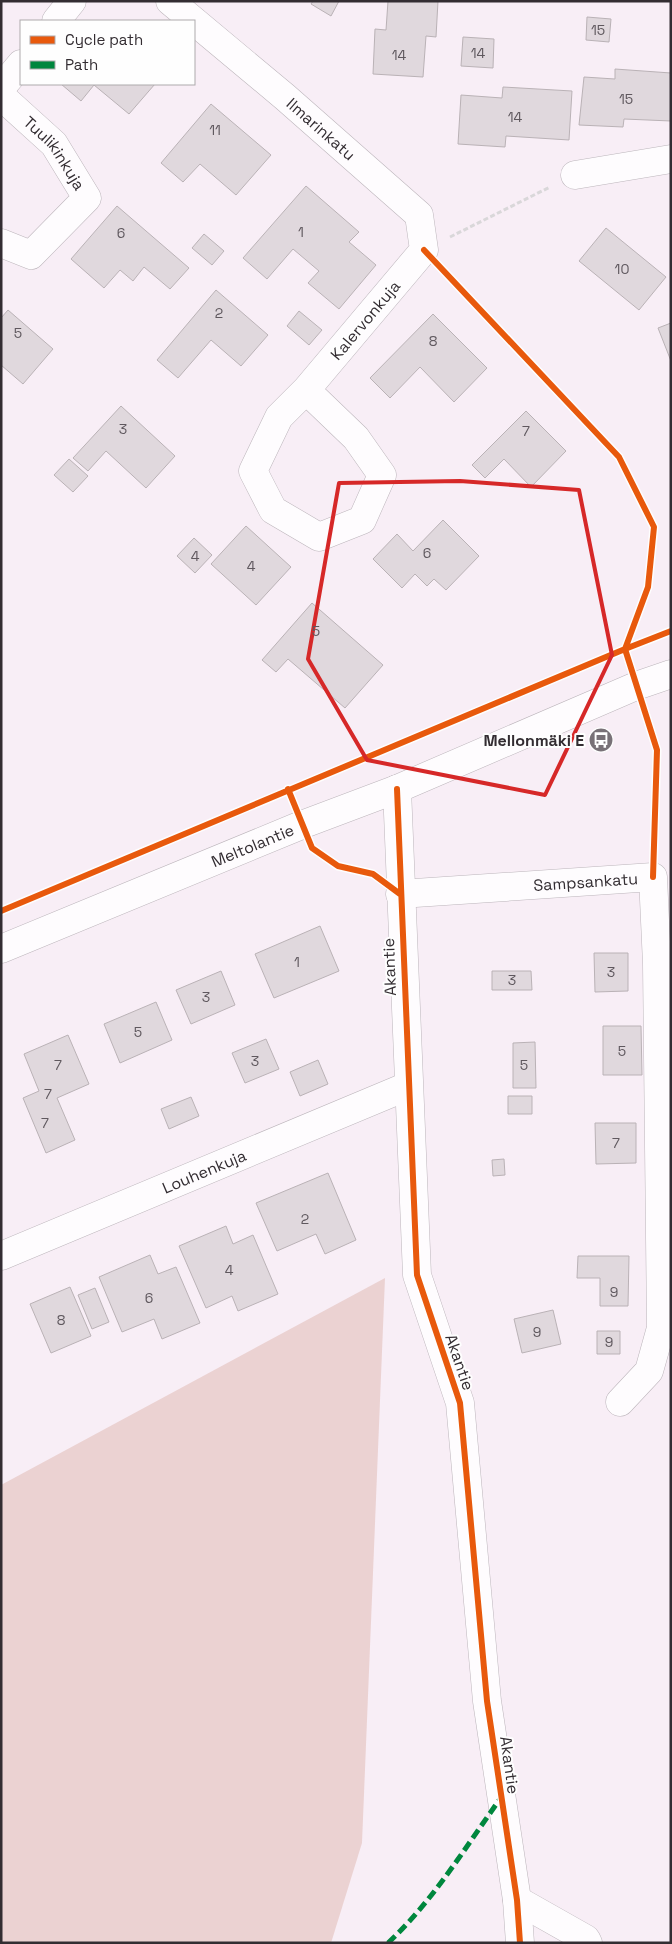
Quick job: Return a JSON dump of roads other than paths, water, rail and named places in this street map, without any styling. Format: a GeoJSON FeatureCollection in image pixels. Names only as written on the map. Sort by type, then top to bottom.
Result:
{"type":"FeatureCollection","features":[{"type":"Feature","properties":{"kind":"street"},"geometry":{"type":"LineString","coordinates":[[57,20],[72,1]]}},
{"type":"Feature","properties":{"kind":"street","name":"Ilmarinkatu"},"geometry":{"type":"LineString","coordinates":[[170,1],[193,20]]}},
{"type":"Feature","properties":{"kind":"street","name":"Ilmarinkatu"},"geometry":{"type":"LineString","coordinates":[[195,22],[419,215],[424,250]]}},
{"type":"Feature","properties":{"kind":"street"},"geometry":{"type":"LineString","coordinates":[[1,88],[20,65]]}},
{"type":"Feature","properties":{"kind":"street","name":"Tuulikinkuja"},"geometry":{"type":"LineString","coordinates":[[1,96],[54,144],[87,198],[31,255],[1,243]]}},
{"type":"Feature","properties":{"kind":"street"},"geometry":{"type":"LineString","coordinates":[[575,175],[671,159]]}},
{"type":"Feature","properties":{"kind":"street","name":"Kalervonkuja"},"geometry":{"type":"LineString","coordinates":[[306,390],[356,438],[382,475],[362,520],[319,537],[274,510],[253,471],[279,417],[306,390],[424,250]]}},
{"type":"Feature","properties":{"kind":"street","name":"Meltolantie"},"geometry":{"type":"LineString","coordinates":[[1,949],[304,824],[397,790],[627,690],[671,674]]}},
{"type":"Feature","properties":{"kind":"street","name":"Akantie"},"geometry":{"type":"LineString","coordinates":[[397,790],[417,1276],[460,1403],[487,1701],[517,1900],[520,1943]]}},
{"type":"Feature","properties":{"kind":"street","name":"Sampsankatu"},"geometry":{"type":"LineString","coordinates":[[400,894],[653,877],[657,964],[661,1328],[649,1372],[620,1402]]}},
{"type":"Feature","properties":{"kind":"street","name":"Louhenkuja"},"geometry":{"type":"LineString","coordinates":[[1,1256],[408,1086]]}},
{"type":"Feature","properties":{"kind":"street"},"geometry":{"type":"LineString","coordinates":[[517,1900],[586,1939],[588,1943]]}},
{"type":"Feature","properties":{"kind":"place","name":"Mellonmäki E"},"geometry":{"type":"Point","coordinates":[601,740]}}]}
